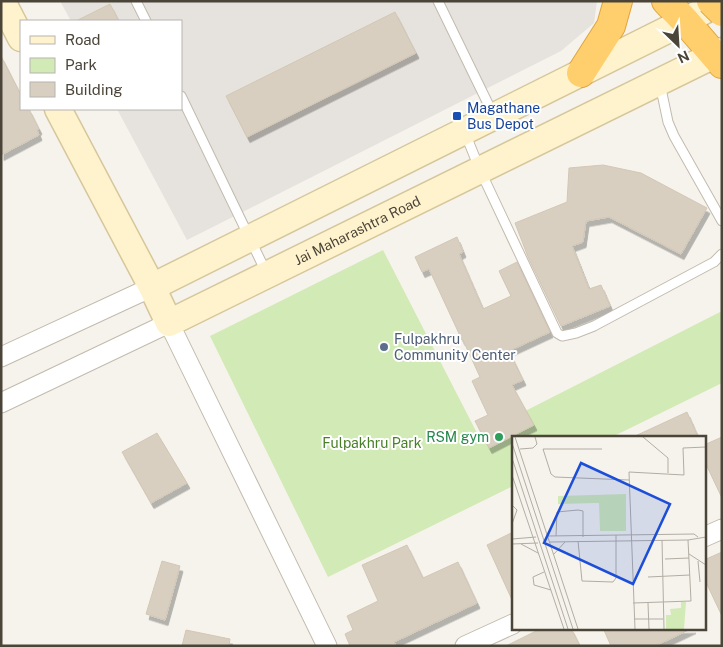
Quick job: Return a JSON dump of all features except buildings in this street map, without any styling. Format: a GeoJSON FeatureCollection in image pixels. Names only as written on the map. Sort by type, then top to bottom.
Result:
{"type":"FeatureCollection","features":[{"type":"Feature","properties":{"kind":"highway"},"geometry":{"type":"LineString","coordinates":[[581,73],[611,26],[618,1]]}},
{"type":"Feature","properties":{"kind":"highway"},"geometry":{"type":"LineString","coordinates":[[666,1],[719,57]]}},
{"type":"Feature","properties":{"kind":"highway"},"geometry":{"type":"LineString","coordinates":[[711,1],[722,12]]}},
{"type":"Feature","properties":{"kind":"street"},"geometry":{"type":"LineString","coordinates":[[2,1],[20,36]]}},
{"type":"Feature","properties":{"kind":"street"},"geometry":{"type":"LineString","coordinates":[[1,357],[152,287],[722,1]]}},
{"type":"Feature","properties":{"kind":"street","name":"Jai Maharashtra Road"},"geometry":{"type":"LineString","coordinates":[[1,403],[169,323],[660,82],[719,57]]}},
{"type":"Feature","properties":{"kind":"street"},"geometry":{"type":"LineString","coordinates":[[59,110],[152,287],[327,646]]}},
{"type":"Feature","properties":{"kind":"street"},"geometry":{"type":"LineString","coordinates":[[706,536],[722,529]]}},
{"type":"Feature","properties":{"kind":"street"},"geometry":{"type":"LineString","coordinates":[[465,646],[512,624]]}},
{"type":"Feature","properties":{"kind":"lane"},"geometry":{"type":"LineString","coordinates":[[136,1],[146,20]]}},
{"type":"Feature","properties":{"kind":"lane"},"geometry":{"type":"LineString","coordinates":[[438,1],[494,116]]}},
{"type":"Feature","properties":{"kind":"lane"},"geometry":{"type":"LineString","coordinates":[[660,82],[668,122],[674,136],[722,221]]}},
{"type":"Feature","properties":{"kind":"lane"},"geometry":{"type":"LineString","coordinates":[[182,98],[267,275]]}},
{"type":"Feature","properties":{"kind":"lane"},"geometry":{"type":"LineString","coordinates":[[464,131],[480,170],[557,333],[562,336],[594,326],[714,262],[722,254]]}},
{"type":"Feature","properties":{"kind":"shaded area"},"geometry":{"type":"Polygon","coordinates":[[[60,1],[597,1],[594,23],[561,51],[187,240],[118,110],[182,110],[182,20],[70,20],[60,1]]]}},
{"type":"Feature","properties":{"kind":"green space","name":"Fulpakhru Park"},"geometry":{"type":"Polygon","coordinates":[[[383,250],[478,435],[722,311],[722,383],[614,436],[512,436],[512,486],[328,577],[210,336],[383,250]]]}},
{"type":"Feature","properties":{"kind":"place","name":"Magathane Bus Depot"},"geometry":{"type":"Point","coordinates":[457,116]}},
{"type":"Feature","properties":{"kind":"place","name":"Fulpakhru Community Center"},"geometry":{"type":"Point","coordinates":[384,347]}},
{"type":"Feature","properties":{"kind":"place","name":"RSM gym"},"geometry":{"type":"Point","coordinates":[499,437]}}]}
